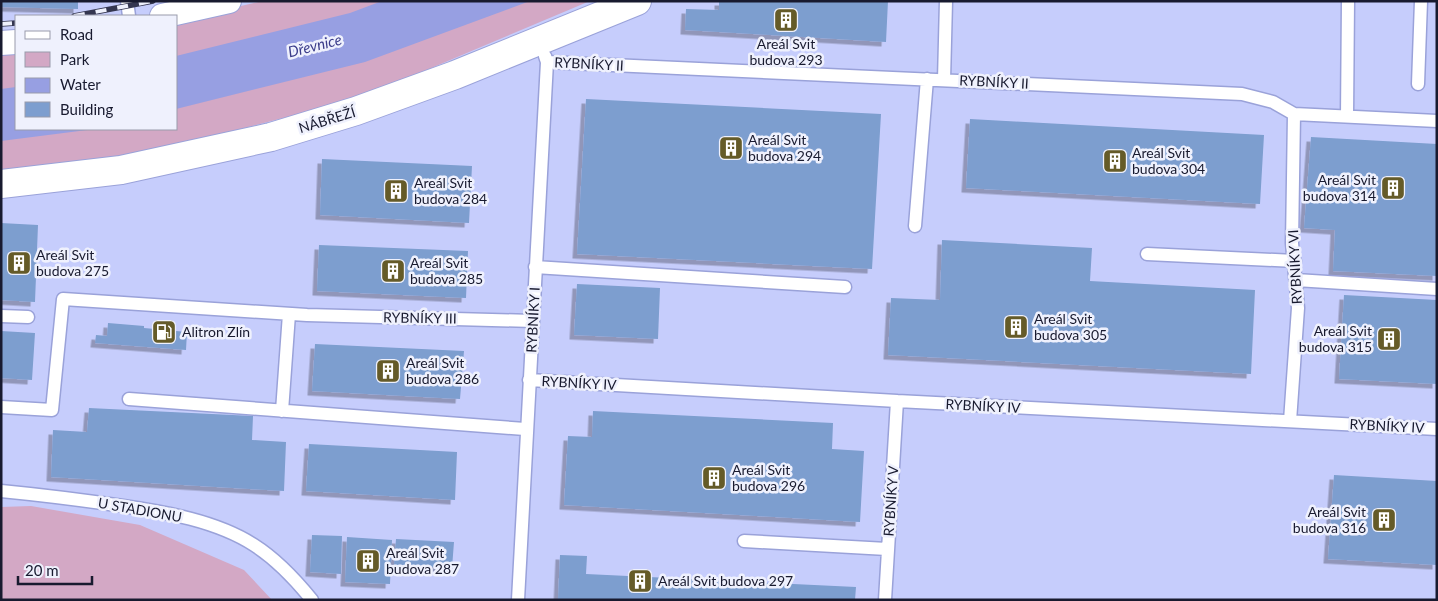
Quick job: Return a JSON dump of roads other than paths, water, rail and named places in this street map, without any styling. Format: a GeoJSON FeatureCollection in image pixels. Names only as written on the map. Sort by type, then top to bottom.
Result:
{"type":"FeatureCollection","features":[{"type":"Feature","properties":{"kind":"street"},"geometry":{"type":"LineString","coordinates":[[166,15],[229,1]]}},
{"type":"Feature","properties":{"kind":"street","name":"NÁBŘEŽÍ"},"geometry":{"type":"LineString","coordinates":[[1,184],[121,170],[271,137],[356,111],[455,75],[544,51],[637,1]]}},
{"type":"Feature","properties":{"kind":"street"},"geometry":{"type":"LineString","coordinates":[[1,43],[15,42]]}},
{"type":"Feature","properties":{"kind":"lane"},"geometry":{"type":"LineString","coordinates":[[127,1],[129,15]]}},
{"type":"Feature","properties":{"kind":"lane"},"geometry":{"type":"LineString","coordinates":[[944,80],[946,1]]}},
{"type":"Feature","properties":{"kind":"lane"},"geometry":{"type":"LineString","coordinates":[[1346,116],[1348,1]]}},
{"type":"Feature","properties":{"kind":"lane"},"geometry":{"type":"LineString","coordinates":[[1418,84],[1421,1]]}},
{"type":"Feature","properties":{"kind":"lane","name":"RYBNÍKY II"},"geometry":{"type":"LineString","coordinates":[[544,51],[927,79],[1242,94],[1274,102],[1294,114],[1437,121]]}},
{"type":"Feature","properties":{"kind":"lane","name":"RYBNÍKY I"},"geometry":{"type":"LineString","coordinates":[[518,600],[525,428],[536,267],[544,51]]}},
{"type":"Feature","properties":{"kind":"lane"},"geometry":{"type":"LineString","coordinates":[[915,226],[927,79]]}},
{"type":"Feature","properties":{"kind":"lane","name":"RYBNÍKY VI"},"geometry":{"type":"LineString","coordinates":[[1290,421],[1298,308],[1292,243],[1294,114]]}},
{"type":"Feature","properties":{"kind":"lane"},"geometry":{"type":"LineString","coordinates":[[1147,254],[1295,261]]}},
{"type":"Feature","properties":{"kind":"lane"},"geometry":{"type":"LineString","coordinates":[[536,267],[845,287]]}},
{"type":"Feature","properties":{"kind":"lane"},"geometry":{"type":"LineString","coordinates":[[1296,280],[1437,289]]}},
{"type":"Feature","properties":{"kind":"lane","name":"RYBNÍKY III"},"geometry":{"type":"LineString","coordinates":[[1,407],[52,410],[63,298],[307,315],[533,321]]}},
{"type":"Feature","properties":{"kind":"lane"},"geometry":{"type":"LineString","coordinates":[[282,411],[289,314]]}},
{"type":"Feature","properties":{"kind":"lane"},"geometry":{"type":"LineString","coordinates":[[1,316],[28,317]]}},
{"type":"Feature","properties":{"kind":"lane","name":"RYBNÍKY IV"},"geometry":{"type":"LineString","coordinates":[[529,380],[897,402],[1437,429]]}},
{"type":"Feature","properties":{"kind":"lane"},"geometry":{"type":"LineString","coordinates":[[129,399],[525,428]]}},
{"type":"Feature","properties":{"kind":"lane","name":"RYBNÍKY V"},"geometry":{"type":"LineString","coordinates":[[885,600],[897,402]]}},
{"type":"Feature","properties":{"kind":"lane","name":"U STADIONU"},"geometry":{"type":"LineString","coordinates":[[1,491],[64,497],[174,514],[225,531],[253,545],[292,576],[312,600]]}},
{"type":"Feature","properties":{"kind":"lane"},"geometry":{"type":"LineString","coordinates":[[744,541],[887,549]]}},
{"type":"Feature","properties":{"kind":"water","name":"Dřevnice"},"geometry":{"type":"Polygon","coordinates":[[[382,1],[530,1],[365,62],[178,109],[178,56],[350,13],[382,1]]]}},
{"type":"Feature","properties":{"kind":"water"},"geometry":{"type":"Polygon","coordinates":[[[15,87],[15,130],[87,130],[1,141],[1,89],[15,87]]]}},
{"type":"Feature","properties":{"kind":"railway"},"geometry":{"type":"LineString","coordinates":[[79,15],[153,1]]}},
{"type":"Feature","properties":{"kind":"railway"},"geometry":{"type":"LineString","coordinates":[[1,24],[15,23]]}},
{"type":"Feature","properties":{"kind":"place","name":"Areál Svit budova 293"},"geometry":{"type":"Point","coordinates":[786,20]}},
{"type":"Feature","properties":{"kind":"place","name":"Areál Svit budova 294"},"geometry":{"type":"Point","coordinates":[731,148]}},
{"type":"Feature","properties":{"kind":"place","name":"Areál Svit budova 304"},"geometry":{"type":"Point","coordinates":[1115,161]}},
{"type":"Feature","properties":{"kind":"place","name":"Areál Svit budova 314"},"geometry":{"type":"Point","coordinates":[1393,188]}},
{"type":"Feature","properties":{"kind":"place","name":"Areál Svit budova 284"},"geometry":{"type":"Point","coordinates":[396,191]}},
{"type":"Feature","properties":{"kind":"place","name":"Areál Svit budova 275"},"geometry":{"type":"Point","coordinates":[19,263]}},
{"type":"Feature","properties":{"kind":"place","name":"Areál Svit budova 285"},"geometry":{"type":"Point","coordinates":[393,271]}},
{"type":"Feature","properties":{"kind":"place","name":"Areál Svit budova 305"},"geometry":{"type":"Point","coordinates":[1016,327]}},
{"type":"Feature","properties":{"kind":"place","name":"Alitron Zlín"},"geometry":{"type":"Point","coordinates":[164,332]}},
{"type":"Feature","properties":{"kind":"place","name":"Areál Svit budova 315"},"geometry":{"type":"Point","coordinates":[1389,339]}},
{"type":"Feature","properties":{"kind":"place","name":"Areál Svit budova 286"},"geometry":{"type":"Point","coordinates":[388,371]}},
{"type":"Feature","properties":{"kind":"place","name":"Areál Svit budova 296"},"geometry":{"type":"Point","coordinates":[714,478]}},
{"type":"Feature","properties":{"kind":"place","name":"Areál Svit budova 316"},"geometry":{"type":"Point","coordinates":[1384,520]}},
{"type":"Feature","properties":{"kind":"place","name":"Areál Svit budova 287"},"geometry":{"type":"Point","coordinates":[368,561]}},
{"type":"Feature","properties":{"kind":"place","name":"Areál Svit budova 297"},"geometry":{"type":"Point","coordinates":[640,581]}}]}
